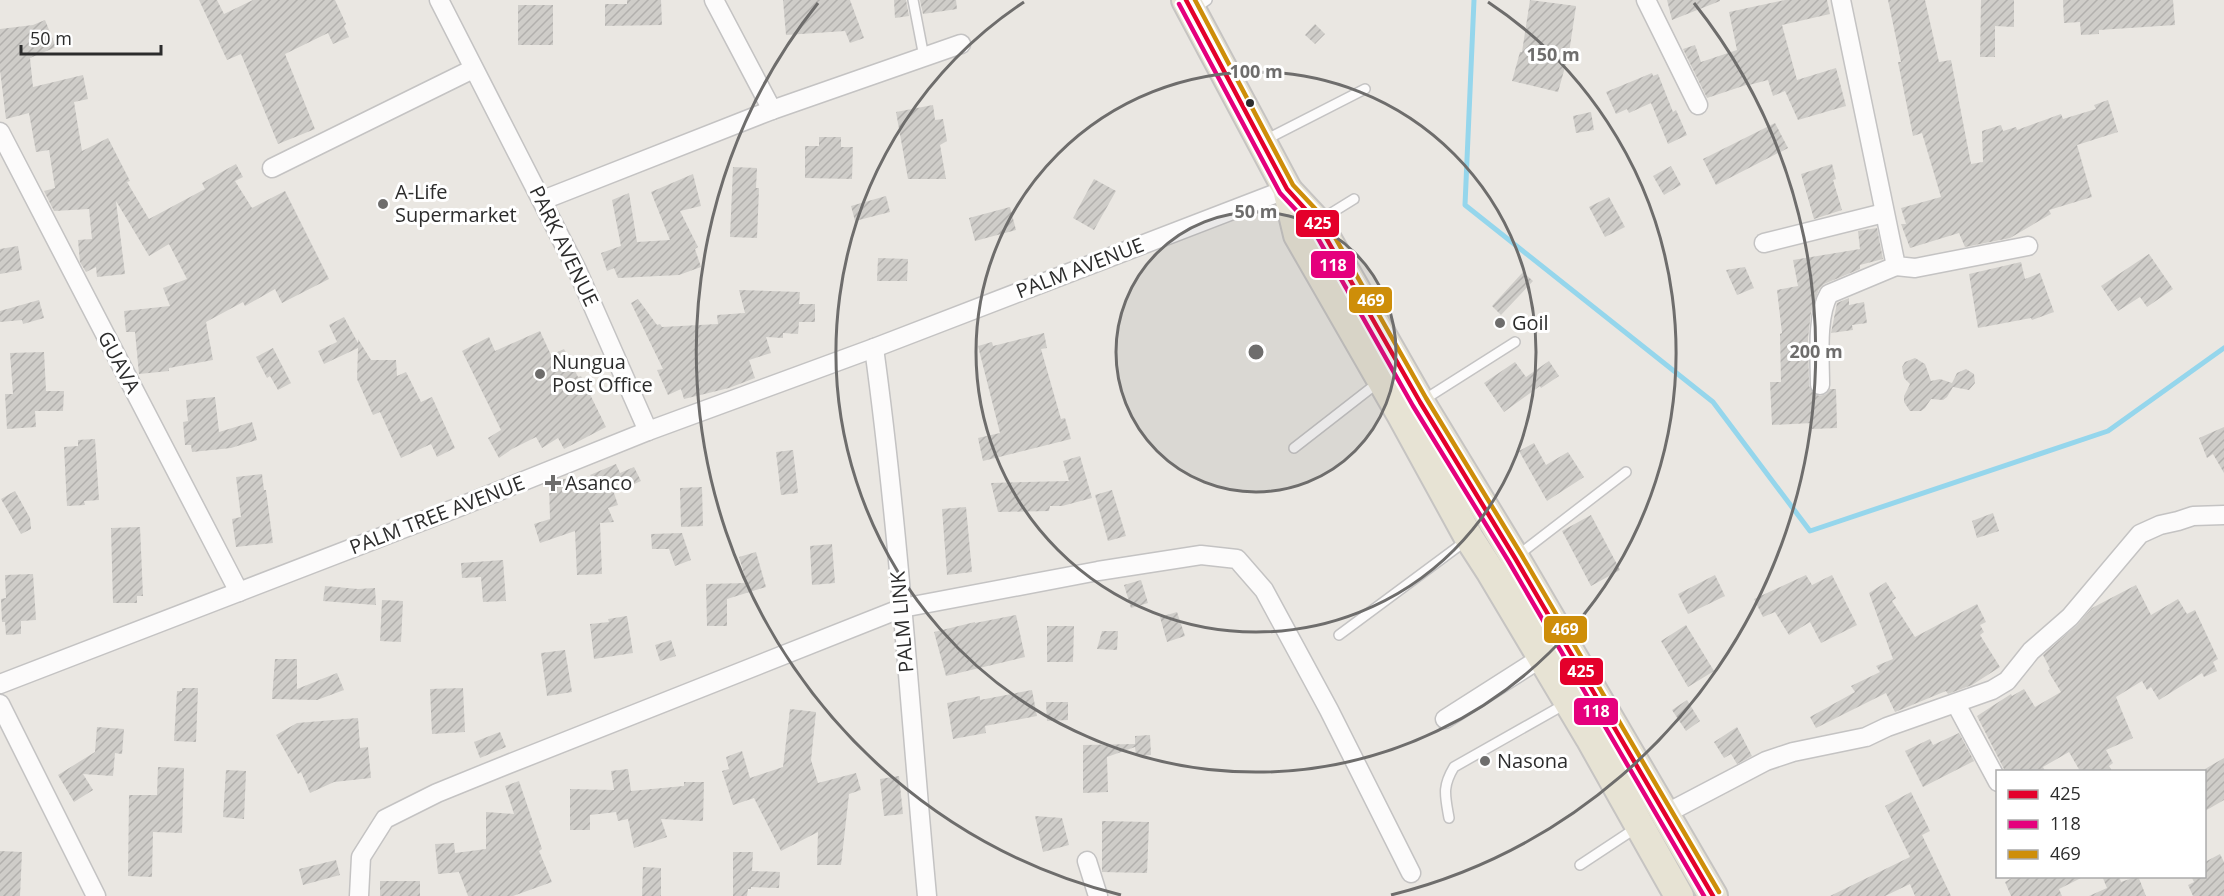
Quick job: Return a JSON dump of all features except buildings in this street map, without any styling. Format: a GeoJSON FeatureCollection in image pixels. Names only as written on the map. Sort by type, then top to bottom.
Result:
{"type":"FeatureCollection","features":[{"type":"Feature","properties":{"kind":"main road"},"geometry":{"type":"LineString","coordinates":[[1195,3],[1287,189],[1298,235],[1468,538],[1491,572],[1640,826],[1673,894]]}},
{"type":"Feature","properties":{"kind":"main road"},"geometry":{"type":"LineString","coordinates":[[1287,189],[1317,222],[1420,402],[1515,558],[1713,896]]}},
{"type":"Feature","properties":{"kind":"street","name":"PARK AVENUE"},"geometry":{"type":"LineString","coordinates":[[440,0],[577,270],[648,431]]}},
{"type":"Feature","properties":{"kind":"street"},"geometry":{"type":"LineString","coordinates":[[714,0],[772,110]]}},
{"type":"Feature","properties":{"kind":"street"},"geometry":{"type":"LineString","coordinates":[[1646,0],[1698,105]]}},
{"type":"Feature","properties":{"kind":"street"},"geometry":{"type":"LineString","coordinates":[[1841,0],[1896,266]]}},
{"type":"Feature","properties":{"kind":"street"},"geometry":{"type":"LineString","coordinates":[[543,201],[772,110],[961,44]]}},
{"type":"Feature","properties":{"kind":"street"},"geometry":{"type":"LineString","coordinates":[[272,168],[473,69]]}},
{"type":"Feature","properties":{"kind":"street","name":"GUAVA"},"geometry":{"type":"LineString","coordinates":[[0,132],[239,592]]}},
{"type":"Feature","properties":{"kind":"street","name":"PALM AVENUE"},"geometry":{"type":"LineString","coordinates":[[874,348],[1287,189]]}},
{"type":"Feature","properties":{"kind":"street"},"geometry":{"type":"LineString","coordinates":[[1764,243],[1884,213]]}},
{"type":"Feature","properties":{"kind":"street"},"geometry":{"type":"LineString","coordinates":[[1820,384],[1823,303],[1829,294],[1896,266],[1915,268],[2028,246]]}},
{"type":"Feature","properties":{"kind":"street","name":"PALM TREE AVENUE"},"geometry":{"type":"LineString","coordinates":[[0,684],[648,431],[874,348]]}},
{"type":"Feature","properties":{"kind":"street","name":"PALM LINK"},"geometry":{"type":"LineString","coordinates":[[874,348],[902,608],[927,896]]}},
{"type":"Feature","properties":{"kind":"street"},"geometry":{"type":"LineString","coordinates":[[1665,814],[1766,761],[1793,752],[1866,737],[1887,727],[1992,690],[2007,681],[2031,651],[2070,617],[2140,534],[2160,525],[2178,522],[2193,516],[2224,515]]}},
{"type":"Feature","properties":{"kind":"street"},"geometry":{"type":"LineString","coordinates":[[359,896],[361,857],[385,819],[506,765],[902,608],[1098,571],[1201,555],[1237,559],[1264,590],[1334,720],[1411,873]]}},
{"type":"Feature","properties":{"kind":"street"},"geometry":{"type":"LineString","coordinates":[[1445,720],[1541,658]]}},
{"type":"Feature","properties":{"kind":"street"},"geometry":{"type":"LineString","coordinates":[[0,704],[96,896]]}},
{"type":"Feature","properties":{"kind":"street"},"geometry":{"type":"LineString","coordinates":[[1956,704],[1996,778]]}},
{"type":"Feature","properties":{"kind":"street"},"geometry":{"type":"LineString","coordinates":[[1087,861],[1098,896]]}},
{"type":"Feature","properties":{"kind":"lane"},"geometry":{"type":"LineString","coordinates":[[913,0],[924,57]]}},
{"type":"Feature","properties":{"kind":"lane"},"geometry":{"type":"LineString","coordinates":[[1263,141],[1365,89]]}},
{"type":"Feature","properties":{"kind":"lane"},"geometry":{"type":"LineString","coordinates":[[1317,222],[1354,199]]}},
{"type":"Feature","properties":{"kind":"lane"},"geometry":{"type":"LineString","coordinates":[[1420,402],[1515,342]]}},
{"type":"Feature","properties":{"kind":"lane"},"geometry":{"type":"LineString","coordinates":[[1294,448],[1381,380]]}},
{"type":"Feature","properties":{"kind":"lane"},"geometry":{"type":"LineString","coordinates":[[1515,558],[1626,472]]}},
{"type":"Feature","properties":{"kind":"lane"},"geometry":{"type":"LineString","coordinates":[[1339,635],[1468,538]]}},
{"type":"Feature","properties":{"kind":"lane"},"geometry":{"type":"LineString","coordinates":[[1449,818],[1444,792],[1445,782],[1454,767],[1568,703]]}},
{"type":"Feature","properties":{"kind":"lane"},"geometry":{"type":"LineString","coordinates":[[1580,865],[1640,826]]}},
{"type":"Feature","properties":{"kind":"waterway"},"geometry":{"type":"LineString","coordinates":[[1474,0],[1465,205],[1713,402],[1810,531],[2108,431],[2224,348]]}},
{"type":"Feature","properties":{"kind":"transit line","name":"425"},"geometry":{"type":"LineString","coordinates":[[1186,0],[1287,189],[1317,222],[1420,402],[1515,558],[1713,896]]}},
{"type":"Feature","properties":{"kind":"transit line","name":"469"},"geometry":{"type":"LineString","coordinates":[[1195,0],[1293,185],[1324,218],[1426,398],[1521,554],[1719,892]]}},
{"type":"Feature","properties":{"kind":"transit line","name":"118"},"geometry":{"type":"LineString","coordinates":[[1179,4],[1280,193],[1311,226],[1413,406],[1509,562],[1704,896]]}},
{"type":"Feature","properties":{"kind":"place","name":"A-Life Supermarket"},"geometry":{"type":"Point","coordinates":[383,204]}},
{"type":"Feature","properties":{"kind":"place","name":"Goil"},"geometry":{"type":"Point","coordinates":[1500,323]}},
{"type":"Feature","properties":{"kind":"place","name":"Nungua Post Office"},"geometry":{"type":"Point","coordinates":[540,374]}},
{"type":"Feature","properties":{"kind":"place","name":"Asanco"},"geometry":{"type":"Point","coordinates":[553,483]}},
{"type":"Feature","properties":{"kind":"place","name":"Nasona"},"geometry":{"type":"Point","coordinates":[1485,761]}}]}
